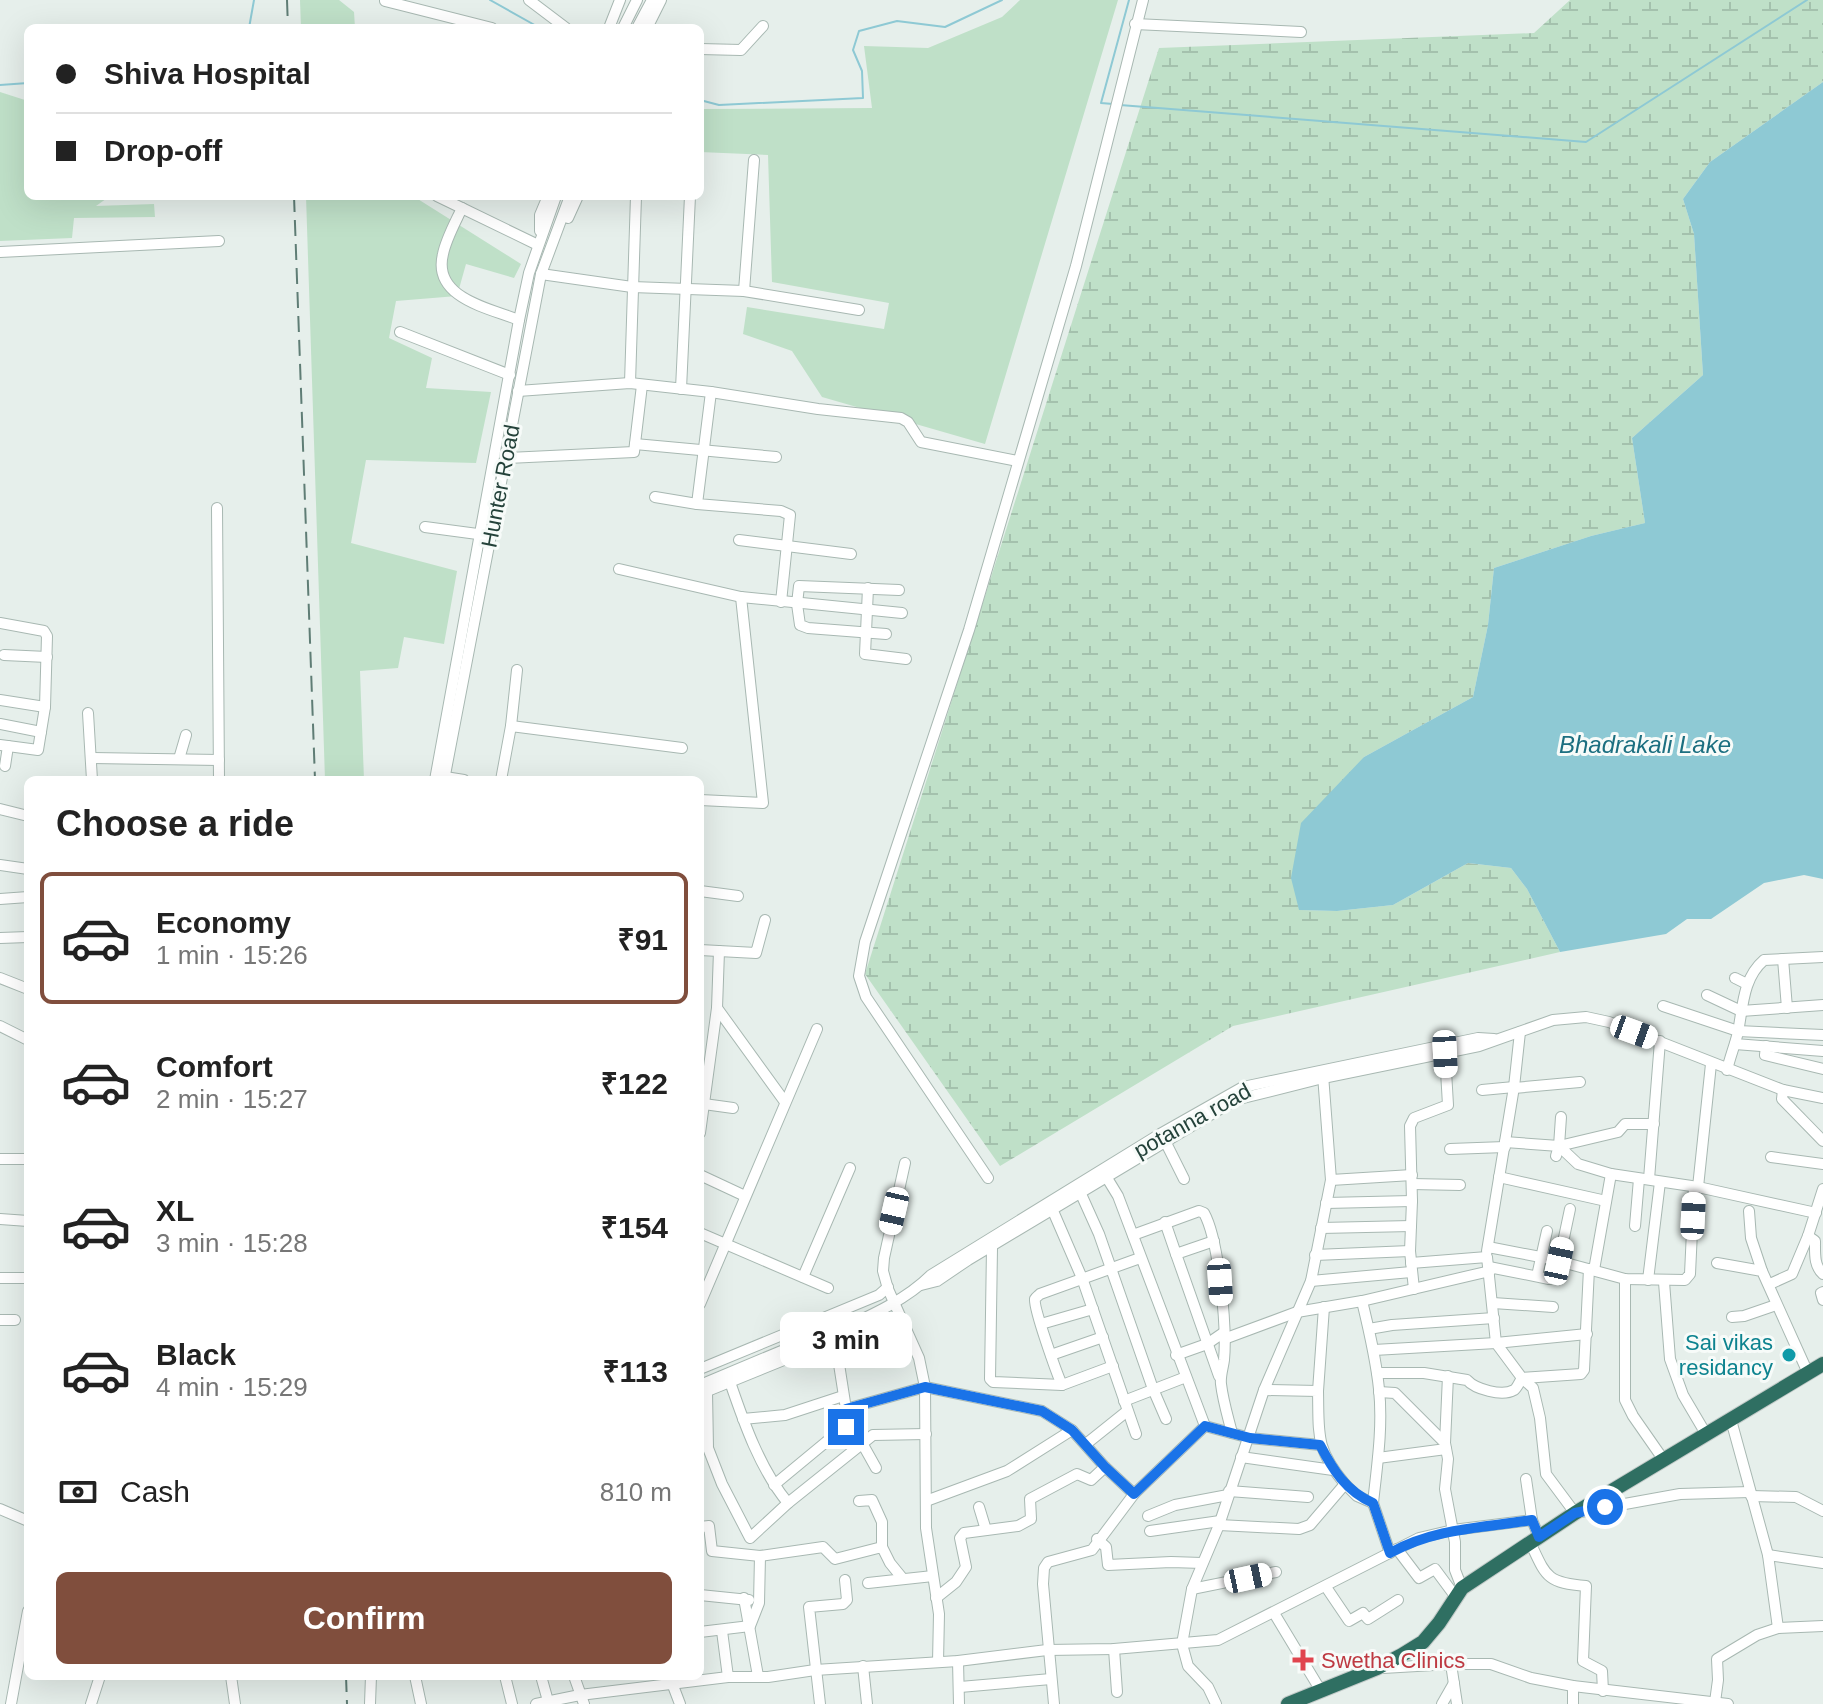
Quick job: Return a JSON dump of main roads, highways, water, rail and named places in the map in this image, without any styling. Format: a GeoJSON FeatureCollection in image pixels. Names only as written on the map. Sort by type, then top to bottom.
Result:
{"type":"FeatureCollection","features":[{"type":"Feature","properties":{"kind":"highway"},"geometry":{"type":"LineString","coordinates":[[1288,1704],[1377,1668],[1423,1642],[1458,1592],[1534,1539],[1823,1364]]}},
{"type":"Feature","properties":{"kind":"water","name":"Bhadrakali Lake"},"geometry":{"type":"Polygon","coordinates":[[[1823,82],[1823,879],[1804,875],[1764,883],[1711,919],[1687,919],[1666,934],[1560,952],[1527,889],[1511,868],[1468,863],[1393,905],[1337,911],[1299,910],[1291,878],[1301,823],[1364,757],[1473,697],[1488,625],[1494,568],[1591,536],[1645,523],[1632,438],[1703,375],[1694,234],[1683,199],[1710,162],[1823,82]]]}},
{"type":"Feature","properties":{"kind":"waterway"},"geometry":{"type":"LineString","coordinates":[[250,24],[254,0]]}},
{"type":"Feature","properties":{"kind":"waterway"},"geometry":{"type":"LineString","coordinates":[[490,0],[533,24]]}},
{"type":"Feature","properties":{"kind":"waterway"},"geometry":{"type":"LineString","coordinates":[[704,101],[719,105],[863,98],[862,71],[853,50],[859,31],[897,21],[945,27],[1002,0]]}},
{"type":"Feature","properties":{"kind":"waterway"},"geometry":{"type":"LineString","coordinates":[[1113,104],[1101,103],[1129,0]]}},
{"type":"Feature","properties":{"kind":"waterway"},"geometry":{"type":"LineString","coordinates":[[1120,105],[1586,142],[1807,0]]}},
{"type":"Feature","properties":{"kind":"waterway"},"geometry":{"type":"LineString","coordinates":[[0,85],[24,83]]}},
{"type":"Feature","properties":{"kind":"railway"},"geometry":{"type":"LineString","coordinates":[[287,0],[288,24]]}},
{"type":"Feature","properties":{"kind":"railway"},"geometry":{"type":"LineString","coordinates":[[294,200],[315,776]]}},
{"type":"Feature","properties":{"kind":"railway"},"geometry":{"type":"LineString","coordinates":[[346,1680],[347,1704]]}},
{"type":"Feature","properties":{"kind":"place","name":"Sai vikas residancy"},"geometry":{"type":"Point","coordinates":[1789,1355]}},
{"type":"Feature","properties":{"kind":"place","name":"Swetha Clinics"},"geometry":{"type":"Point","coordinates":[1303,1660]}}]}
